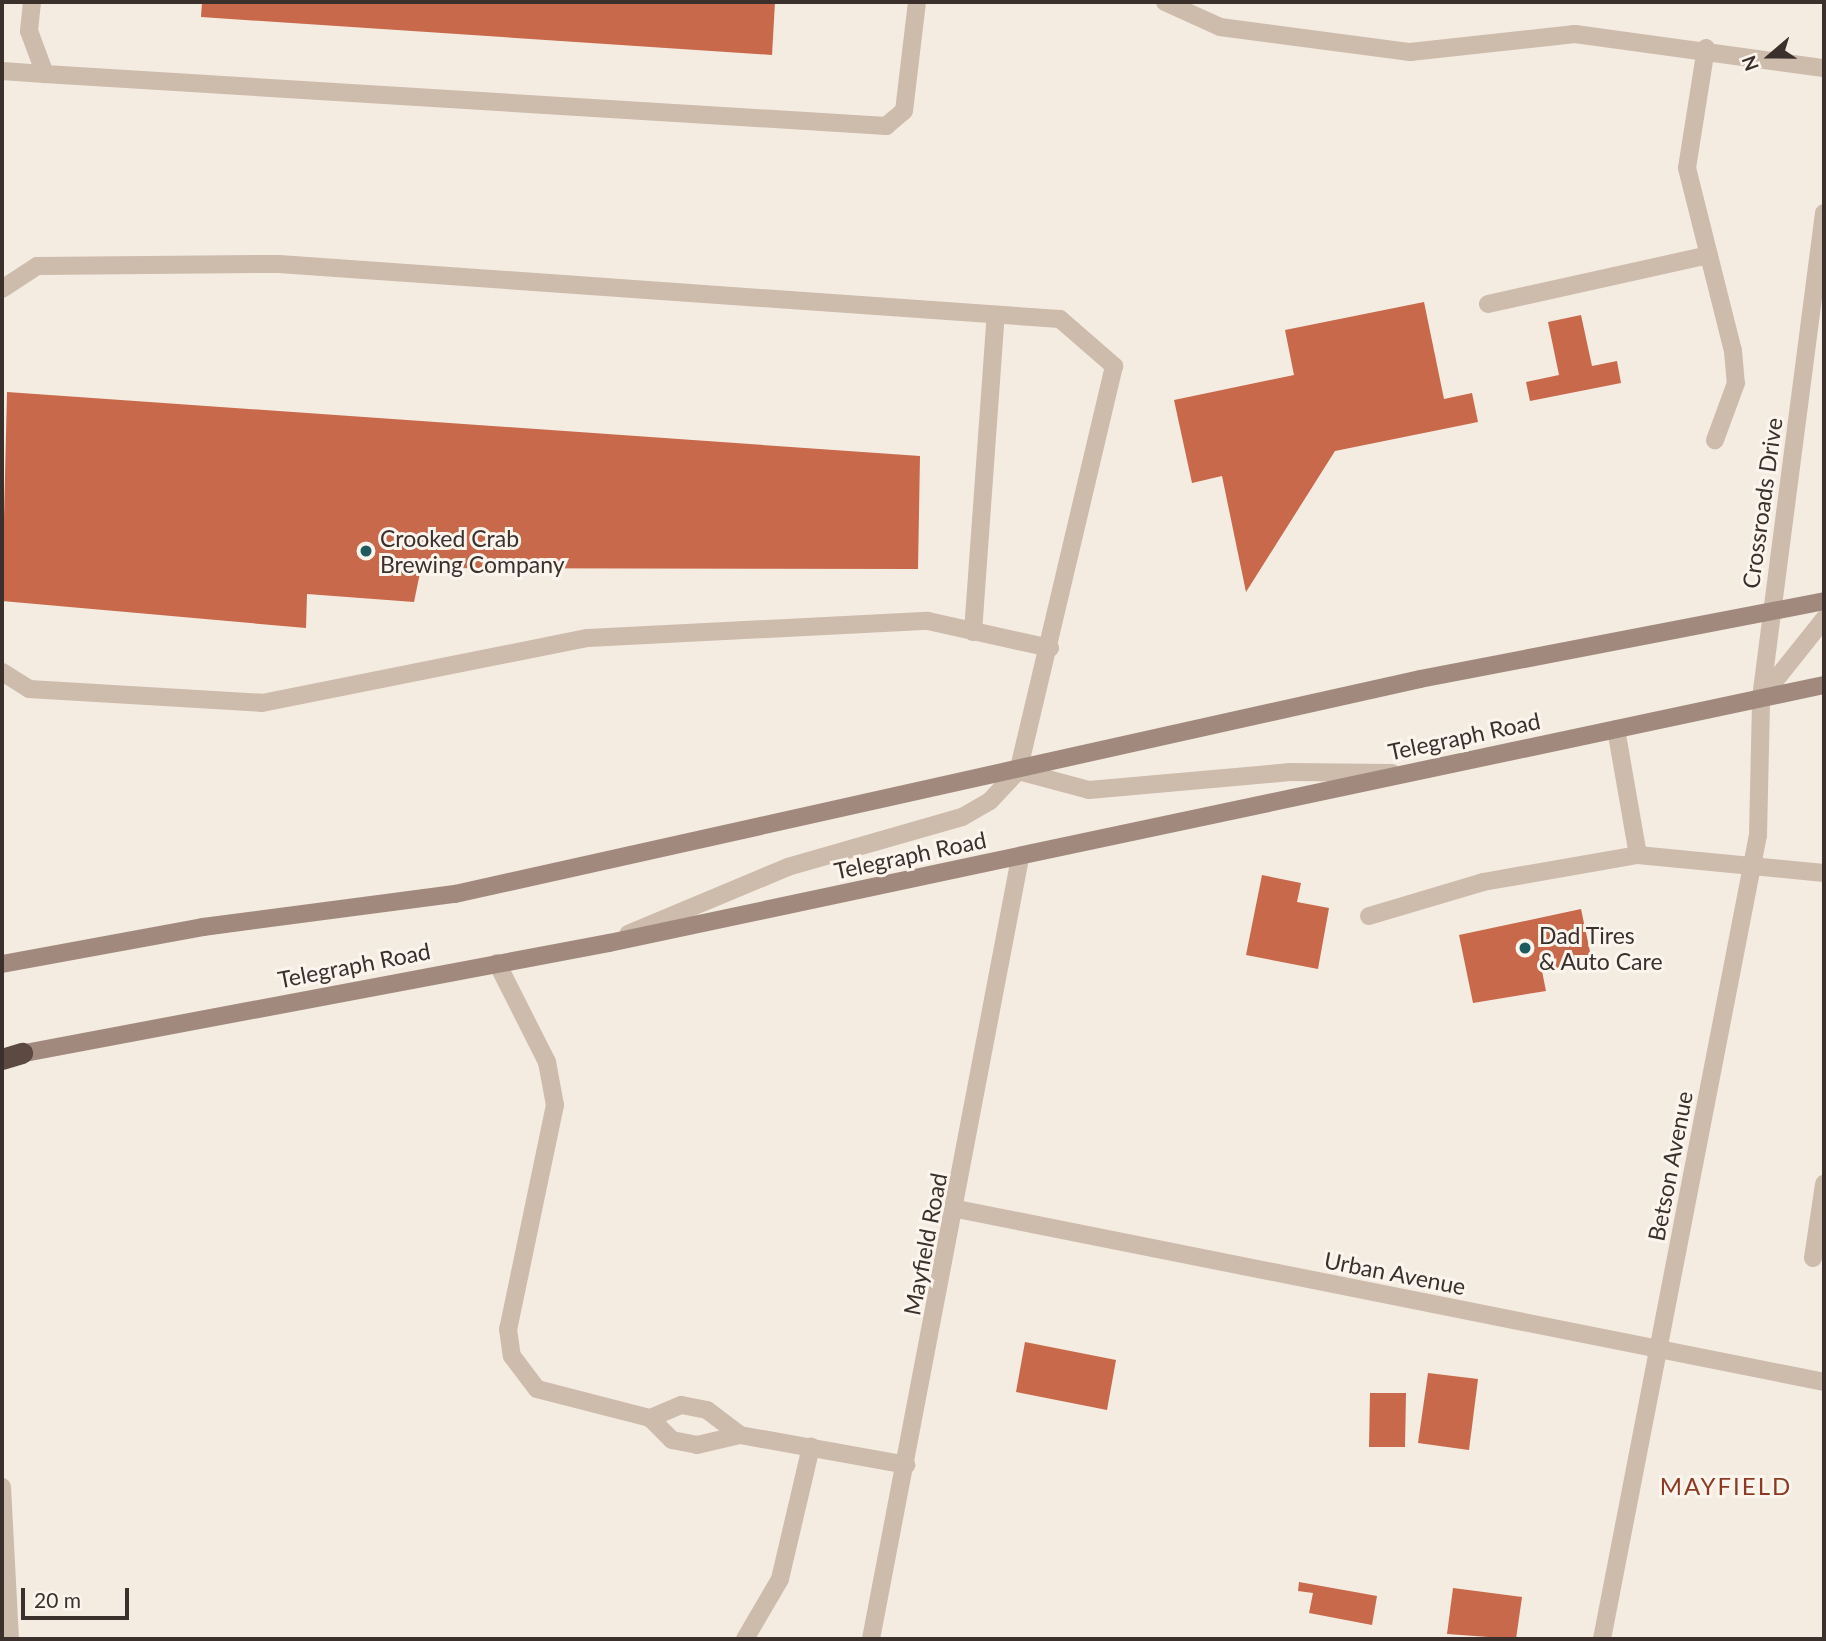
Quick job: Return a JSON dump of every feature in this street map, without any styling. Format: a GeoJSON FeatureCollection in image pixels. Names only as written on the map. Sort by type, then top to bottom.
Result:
{"type":"FeatureCollection","features":[{"type":"Feature","properties":{"kind":"main road"},"geometry":{"type":"LineString","coordinates":[[2,964],[203,927],[455,894],[1018,771],[1420,679],[1824,601]]}},
{"type":"Feature","properties":{"kind":"main road","name":"Telegraph Road"},"geometry":{"type":"LineString","coordinates":[[9,1057],[609,943],[1020,858],[1824,685]]}},
{"type":"Feature","properties":{"kind":"street"},"geometry":{"type":"LineString","coordinates":[[32,2],[29,31],[45,74]]}},
{"type":"Feature","properties":{"kind":"street"},"geometry":{"type":"LineString","coordinates":[[2,71],[886,126],[904,111],[917,2]]}},
{"type":"Feature","properties":{"kind":"street"},"geometry":{"type":"LineString","coordinates":[[1165,2],[1220,27],[1410,52],[1575,34],[1706,48],[1824,68]]}},
{"type":"Feature","properties":{"kind":"street"},"geometry":{"type":"LineString","coordinates":[[1706,48],[1687,168],[1709,255],[1735,383],[1715,440]]}},
{"type":"Feature","properties":{"kind":"street","name":"Crossroads Drive"},"geometry":{"type":"LineString","coordinates":[[1761,698],[1824,213]]}},
{"type":"Feature","properties":{"kind":"street"},"geometry":{"type":"LineString","coordinates":[[1488,304],[1709,255]]}},
{"type":"Feature","properties":{"kind":"street"},"geometry":{"type":"LineString","coordinates":[[2,289],[37,266],[279,264],[1060,319],[1114,366],[1050,648],[1018,771],[990,801],[962,817],[788,867],[609,943]]}},
{"type":"Feature","properties":{"kind":"street"},"geometry":{"type":"LineString","coordinates":[[973,632],[996,315]]}},
{"type":"Feature","properties":{"kind":"street"},"geometry":{"type":"LineString","coordinates":[[1761,698],[1824,619]]}},
{"type":"Feature","properties":{"kind":"street"},"geometry":{"type":"LineString","coordinates":[[2,672],[29,689],[262,703],[588,638],[928,621],[1050,648]]}},
{"type":"Feature","properties":{"kind":"street","name":"Betson Avenue"},"geometry":{"type":"LineString","coordinates":[[1602,1639],[1655,1350],[1752,867],[1761,698]]}},
{"type":"Feature","properties":{"kind":"street"},"geometry":{"type":"LineString","coordinates":[[1616,729],[1638,855]]}},
{"type":"Feature","properties":{"kind":"street"},"geometry":{"type":"LineString","coordinates":[[1018,771],[1089,790],[1289,772],[1410,773]]}},
{"type":"Feature","properties":{"kind":"street"},"geometry":{"type":"LineString","coordinates":[[1368,916],[1483,881],[1638,855],[1824,873]]}},
{"type":"Feature","properties":{"kind":"street","name":"Mayfield Road"},"geometry":{"type":"LineString","coordinates":[[871,1639],[957,1209],[1020,858]]}},
{"type":"Feature","properties":{"kind":"street"},"geometry":{"type":"LineString","coordinates":[[497,963],[547,1062],[555,1105],[508,1329],[512,1356],[537,1389],[650,1418],[671,1440],[684,1443],[740,1435],[906,1465]]}},
{"type":"Feature","properties":{"kind":"street"},"geometry":{"type":"LineString","coordinates":[[1813,1258],[1824,1184]]}},
{"type":"Feature","properties":{"kind":"street","name":"Urban Avenue"},"geometry":{"type":"LineString","coordinates":[[957,1209],[1824,1382]]}},
{"type":"Feature","properties":{"kind":"street"},"geometry":{"type":"LineString","coordinates":[[650,1418],[681,1405],[706,1410],[740,1435]]}},
{"type":"Feature","properties":{"kind":"street"},"geometry":{"type":"LineString","coordinates":[[745,1639],[780,1579],[811,1447]]}},
{"type":"Feature","properties":{"kind":"street"},"geometry":{"type":"LineString","coordinates":[[2,1487],[10,1639]]}},
{"type":"Feature","properties":{"kind":"building"},"geometry":{"type":"Polygon","coordinates":[[[202,2],[775,2],[772,55],[201,17],[202,2]]]}},
{"type":"Feature","properties":{"kind":"building"},"geometry":{"type":"Polygon","coordinates":[[[1424,302],[1444,399],[1472,393],[1478,422],[1335,451],[1246,592],[1222,476],[1192,483],[1174,400],[1294,375],[1285,330],[1424,302]]]}},
{"type":"Feature","properties":{"kind":"building"},"geometry":{"type":"Polygon","coordinates":[[[1581,315],[1592,366],[1617,361],[1621,383],[1530,401],[1526,382],[1559,375],[1548,322],[1581,315]]]}},
{"type":"Feature","properties":{"kind":"building"},"geometry":{"type":"Polygon","coordinates":[[[7,392],[920,456],[918,569],[421,568],[414,602],[307,594],[306,628],[2,601],[7,392]]]}},
{"type":"Feature","properties":{"kind":"building"},"geometry":{"type":"Polygon","coordinates":[[[1262,875],[1301,883],[1297,902],[1329,908],[1318,969],[1246,955],[1262,875]]]}},
{"type":"Feature","properties":{"kind":"building","name":"Dad Tires & Auto Care"},"geometry":{"type":"Polygon","coordinates":[[[1581,909],[1592,961],[1542,971],[1546,991],[1473,1003],[1459,935],[1581,909]]]}},
{"type":"Feature","properties":{"kind":"building"},"geometry":{"type":"Polygon","coordinates":[[[1025,1342],[1116,1360],[1107,1410],[1016,1392],[1025,1342]]]}},
{"type":"Feature","properties":{"kind":"building"},"geometry":{"type":"Polygon","coordinates":[[[1428,1373],[1478,1379],[1469,1450],[1418,1443],[1428,1373]]]}},
{"type":"Feature","properties":{"kind":"building"},"geometry":{"type":"Polygon","coordinates":[[[1370,1393],[1406,1393],[1405,1447],[1369,1447],[1370,1393]]]}},
{"type":"Feature","properties":{"kind":"building"},"geometry":{"type":"Polygon","coordinates":[[[1299,1582],[1377,1596],[1372,1625],[1309,1613],[1313,1593],[1298,1591],[1299,1582]]]}},
{"type":"Feature","properties":{"kind":"building"},"geometry":{"type":"Polygon","coordinates":[[[1453,1588],[1522,1597],[1516,1639],[1447,1634],[1453,1588]]]}},
{"type":"Feature","properties":{"kind":"place","name":"Crooked Crab Brewing Company"},"geometry":{"type":"Point","coordinates":[366,551]}},
{"type":"Feature","properties":{"kind":"place","name":"Dad Tires & Auto Care"},"geometry":{"type":"Point","coordinates":[1525,948]}},
{"type":"Feature","properties":{"kind":"district","name":"MAYFIELD"},"geometry":{"type":"Point","coordinates":[1726,1486]}}]}
